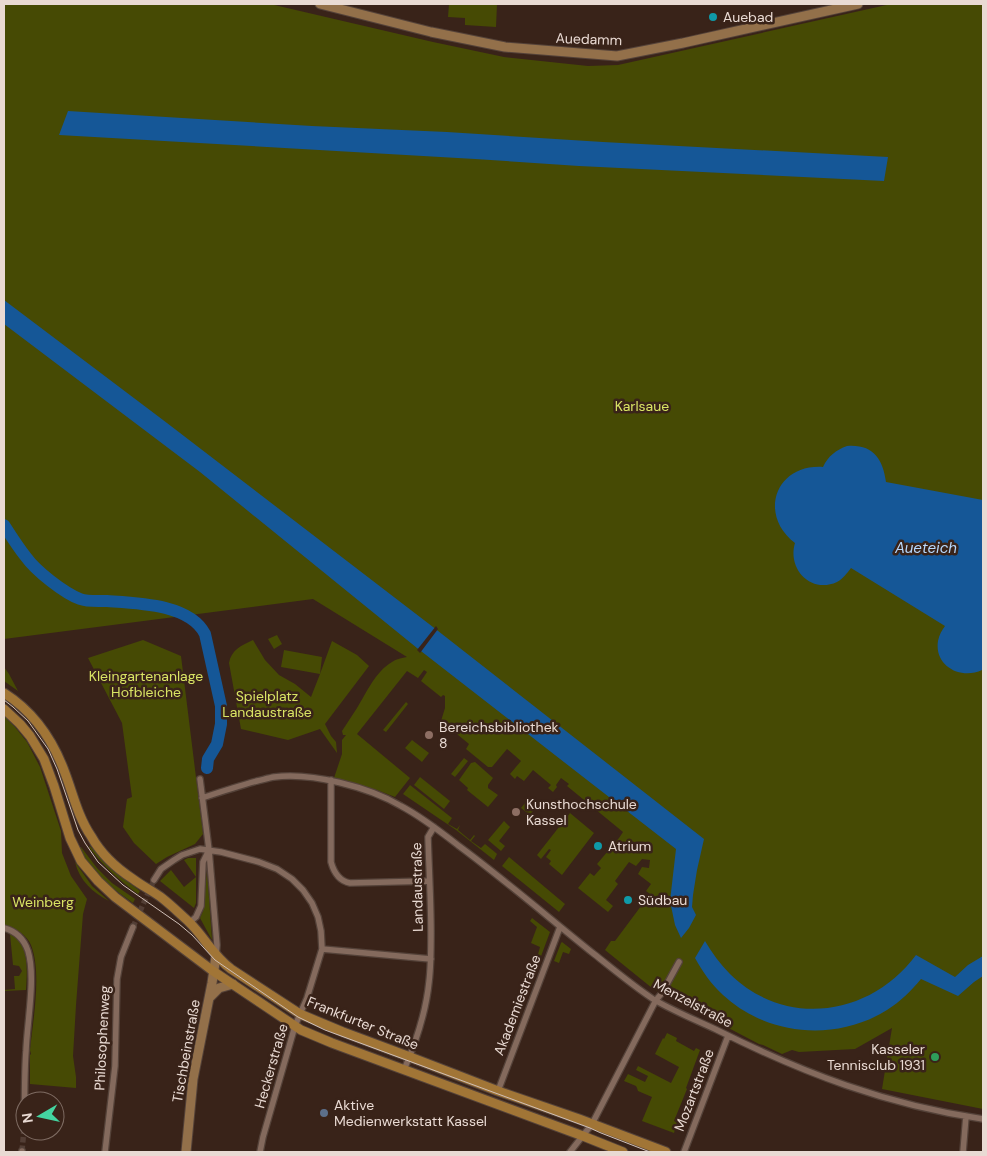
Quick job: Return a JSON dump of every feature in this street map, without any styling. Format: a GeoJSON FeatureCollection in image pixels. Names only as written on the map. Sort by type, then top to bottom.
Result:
{"type":"FeatureCollection","features":[{"type":"Feature","properties":{"kind":"main road","name":"Frankfurter Straße"},"geometry":{"type":"LineString","coordinates":[[4,693],[30,713],[46,734],[65,773],[80,816],[91,838],[108,859],[121,871],[162,898],[190,922],[222,962],[300,1014],[498,1091],[666,1152]]}},
{"type":"Feature","properties":{"kind":"main road","name":"Frankfurter Straße"},"geometry":{"type":"LineString","coordinates":[[4,710],[30,736],[44,759],[70,838],[81,861],[115,896],[213,971],[302,1030],[622,1152]]}},
{"type":"Feature","properties":{"kind":"street","name":"Auedamm"},"geometry":{"type":"LineString","coordinates":[[320,4],[430,32],[505,47],[617,56],[858,4]]}},
{"type":"Feature","properties":{"kind":"street","name":"Landaustraße"},"geometry":{"type":"LineString","coordinates":[[202,798],[274,777],[302,776],[331,780],[372,793],[401,805],[434,827],[428,837],[431,958],[429,982],[424,1012],[404,1070]]}},
{"type":"Feature","properties":{"kind":"street"},"geometry":{"type":"LineString","coordinates":[[200,779],[209,850],[217,945],[216,956]]}},
{"type":"Feature","properties":{"kind":"street"},"geometry":{"type":"LineString","coordinates":[[331,780],[331,862],[338,878],[350,883],[429,881]]}},
{"type":"Feature","properties":{"kind":"street","name":"Menzelstraße"},"geometry":{"type":"LineString","coordinates":[[434,827],[490,869],[635,986],[656,1000],[782,1062],[847,1086],[905,1104],[983,1119]]}},
{"type":"Feature","properties":{"kind":"street"},"geometry":{"type":"LineString","coordinates":[[154,880],[161,869],[182,855],[200,850],[209,850]]}},
{"type":"Feature","properties":{"kind":"street"},"geometry":{"type":"LineString","coordinates":[[190,922],[196,917],[201,906],[203,862],[209,850]]}},
{"type":"Feature","properties":{"kind":"street","name":"Heckerstraße"},"geometry":{"type":"LineString","coordinates":[[209,850],[259,862],[277,869],[292,879],[304,890],[315,910],[321,932],[322,950],[308,998],[295,1026],[260,1152]]}},
{"type":"Feature","properties":{"kind":"street","name":"Philosophenweg"},"geometry":{"type":"LineString","coordinates":[[105,1152],[115,1066],[117,979],[121,957],[133,927]]}},
{"type":"Feature","properties":{"kind":"street","name":"Akademiestraße"},"geometry":{"type":"LineString","coordinates":[[498,1091],[560,927]]}},
{"type":"Feature","properties":{"kind":"street"},"geometry":{"type":"LineString","coordinates":[[4,928],[14,932],[23,940],[28,950],[31,967],[25,1091]]}},
{"type":"Feature","properties":{"kind":"street"},"geometry":{"type":"LineString","coordinates":[[322,950],[431,958]]}},
{"type":"Feature","properties":{"kind":"street","name":"Tischbeinstraße"},"geometry":{"type":"LineString","coordinates":[[186,1152],[193,1080],[216,956]]}},
{"type":"Feature","properties":{"kind":"street"},"geometry":{"type":"LineString","coordinates":[[570,1152],[592,1124],[656,1000],[662,993],[679,962]]}},
{"type":"Feature","properties":{"kind":"street"},"geometry":{"type":"LineString","coordinates":[[209,998],[219,988],[233,984]]}},
{"type":"Feature","properties":{"kind":"street","name":"Mozartstraße"},"geometry":{"type":"LineString","coordinates":[[684,1152],[728,1036]]}},
{"type":"Feature","properties":{"kind":"street"},"geometry":{"type":"LineString","coordinates":[[963,1152],[966,1116]]}},
{"type":"Feature","properties":{"kind":"green space","name":"Karlsaue"},"geometry":{"type":"Polygon","coordinates":[[[4,4],[270,4],[504,57],[588,66],[618,65],[891,4],[983,4],[983,1109],[882,1089],[892,1028],[855,1049],[799,1052],[792,1050],[782,1054],[652,988],[605,950],[611,941],[615,941],[650,894],[646,891],[651,884],[638,874],[642,867],[649,868],[650,860],[642,859],[636,866],[629,862],[615,881],[618,884],[606,900],[613,906],[608,912],[578,888],[590,873],[594,876],[601,868],[597,864],[623,832],[567,786],[569,784],[561,778],[553,792],[548,788],[551,785],[533,770],[524,781],[517,776],[515,779],[510,774],[521,761],[507,749],[492,767],[488,767],[466,749],[469,744],[441,721],[445,708],[445,696],[441,697],[421,681],[427,672],[424,670],[418,678],[407,671],[357,734],[410,778],[395,797],[334,778],[342,754],[342,740],[346,735],[343,735],[342,731],[381,671],[394,661],[407,657],[313,599],[4,639],[4,4]]]}},
{"type":"Feature","properties":{"kind":"green space"},"geometry":{"type":"Polygon","coordinates":[[[449,4],[497,4],[496,27],[465,25],[465,18],[448,17],[449,4]]]}},
{"type":"Feature","properties":{"kind":"green space"},"geometry":{"type":"Polygon","coordinates":[[[277,635],[282,644],[274,649],[268,639],[277,635]]]}},
{"type":"Feature","properties":{"kind":"green space","name":"Kleingartenanlage Hofbleiche"},"geometry":{"type":"Polygon","coordinates":[[[143,640],[181,656],[203,834],[195,844],[156,864],[134,843],[123,827],[127,799],[132,797],[122,723],[88,658],[143,640]]]}},
{"type":"Feature","properties":{"kind":"green space","name":"Spielplatz Landaustraße"},"geometry":{"type":"Polygon","coordinates":[[[253,640],[265,660],[279,675],[295,684],[311,697],[332,641],[357,655],[369,666],[325,724],[336,742],[337,753],[320,729],[288,740],[241,729],[229,663],[235,651],[253,640]]]}},
{"type":"Feature","properties":{"kind":"green space"},"geometry":{"type":"Polygon","coordinates":[[[284,650],[322,657],[320,674],[281,667],[284,650]]]}},
{"type":"Feature","properties":{"kind":"green space"},"geometry":{"type":"Polygon","coordinates":[[[4,667],[9,674],[18,691],[4,681],[4,667]]]}},
{"type":"Feature","properties":{"kind":"green space"},"geometry":{"type":"Polygon","coordinates":[[[406,702],[408,704],[386,732],[383,730],[406,702]]]}},
{"type":"Feature","properties":{"kind":"green space","name":"Weinberg"},"geometry":{"type":"Polygon","coordinates":[[[4,716],[27,742],[40,767],[61,831],[62,853],[71,876],[87,899],[83,914],[73,1056],[76,1088],[30,1084],[30,1050],[35,1011],[36,983],[34,956],[27,938],[16,930],[4,925],[4,716]]]}},
{"type":"Feature","properties":{"kind":"green space"},"geometry":{"type":"Polygon","coordinates":[[[412,740],[429,753],[422,762],[405,748],[412,740]]]}},
{"type":"Feature","properties":{"kind":"green space"},"geometry":{"type":"Polygon","coordinates":[[[464,758],[468,761],[455,777],[451,774],[464,758]]]}},
{"type":"Feature","properties":{"kind":"green space"},"geometry":{"type":"Polygon","coordinates":[[[475,762],[493,778],[488,788],[498,795],[488,807],[467,790],[468,788],[459,780],[471,763],[475,762]]]}},
{"type":"Feature","properties":{"kind":"green space"},"geometry":{"type":"Polygon","coordinates":[[[420,777],[450,801],[444,809],[414,785],[420,777]]]}},
{"type":"Feature","properties":{"kind":"green space"},"geometry":{"type":"Polygon","coordinates":[[[410,785],[452,818],[448,824],[457,829],[460,825],[458,830],[470,840],[475,836],[471,841],[481,848],[485,844],[496,853],[494,860],[456,830],[403,794],[410,785]]]}},
{"type":"Feature","properties":{"kind":"green space"},"geometry":{"type":"Polygon","coordinates":[[[529,798],[538,805],[530,815],[521,808],[529,798]]]}},
{"type":"Feature","properties":{"kind":"green space"},"geometry":{"type":"Polygon","coordinates":[[[570,813],[594,833],[562,875],[549,864],[551,861],[546,857],[551,850],[549,849],[541,859],[537,855],[570,813]]]}},
{"type":"Feature","properties":{"kind":"green space"},"geometry":{"type":"Polygon","coordinates":[[[504,821],[510,827],[499,841],[505,846],[501,851],[488,840],[504,821]]]}},
{"type":"Feature","properties":{"kind":"green space"},"geometry":{"type":"Polygon","coordinates":[[[90,846],[114,871],[140,891],[138,894],[106,867],[94,854],[90,846]]]}},
{"type":"Feature","properties":{"kind":"green space"},"geometry":{"type":"Polygon","coordinates":[[[81,847],[97,868],[112,883],[135,899],[133,903],[94,870],[78,848],[81,847]]]}},
{"type":"Feature","properties":{"kind":"green space"},"geometry":{"type":"Polygon","coordinates":[[[509,857],[565,904],[559,912],[502,866],[509,857]]]}},
{"type":"Feature","properties":{"kind":"green space"},"geometry":{"type":"Polygon","coordinates":[[[196,858],[196,877],[184,860],[196,858]]]}},
{"type":"Feature","properties":{"kind":"green space"},"geometry":{"type":"Polygon","coordinates":[[[75,862],[92,886],[109,901],[83,880],[75,862]]]}},
{"type":"Feature","properties":{"kind":"green space"},"geometry":{"type":"Polygon","coordinates":[[[171,870],[184,887],[196,877],[196,903],[194,908],[160,881],[171,870]]]}},
{"type":"Feature","properties":{"kind":"green space"},"geometry":{"type":"Polygon","coordinates":[[[207,870],[212,940],[200,918],[203,911],[207,870]]]}},
{"type":"Feature","properties":{"kind":"green space"},"geometry":{"type":"Polygon","coordinates":[[[532,918],[550,932],[540,959],[537,958],[540,947],[531,943],[537,927],[530,921],[532,918]]]}},
{"type":"Feature","properties":{"kind":"green space"},"geometry":{"type":"Polygon","coordinates":[[[10,934],[21,944],[24,951],[27,967],[26,990],[4,991],[15,989],[14,976],[19,976],[22,971],[19,966],[13,965],[10,934]]]}},
{"type":"Feature","properties":{"kind":"green space"},"geometry":{"type":"Polygon","coordinates":[[[562,942],[571,949],[569,954],[563,952],[559,963],[554,961],[562,942]]]}},
{"type":"Feature","properties":{"kind":"green space"},"geometry":{"type":"Polygon","coordinates":[[[667,1033],[677,1038],[676,1041],[694,1051],[696,1048],[700,1050],[674,1121],[677,1122],[674,1133],[642,1121],[652,1097],[638,1091],[636,1086],[624,1081],[628,1074],[645,1082],[648,1076],[636,1070],[638,1066],[671,1083],[679,1067],[655,1054],[667,1033]]]}},
{"type":"Feature","properties":{"kind":"water"},"geometry":{"type":"Polygon","coordinates":[[[68,111],[888,157],[884,181],[579,166],[59,135],[68,111]]]}},
{"type":"Feature","properties":{"kind":"water"},"geometry":{"type":"Polygon","coordinates":[[[4,300],[433,627],[704,839],[693,895],[692,907],[696,915],[681,938],[675,925],[670,901],[676,849],[417,648],[200,472],[4,324],[4,300]]]}},
{"type":"Feature","properties":{"kind":"water","name":"Aueteich"},"geometry":{"type":"Polygon","coordinates":[[[847,446],[856,446],[870,450],[882,466],[886,482],[983,500],[982,670],[966,673],[951,669],[940,657],[938,650],[939,637],[945,626],[851,568],[839,581],[827,585],[818,585],[810,582],[798,570],[793,553],[795,543],[784,532],[777,519],[775,506],[777,493],[783,482],[793,474],[806,468],[823,467],[833,454],[847,446]]]}},
{"type":"Feature","properties":{"kind":"water"},"geometry":{"type":"Polygon","coordinates":[[[705,941],[726,970],[752,991],[776,1003],[802,1008],[827,1008],[852,1002],[876,991],[897,976],[916,955],[955,977],[968,965],[983,956],[983,976],[958,996],[921,979],[909,992],[887,1010],[867,1020],[846,1027],[802,1030],[760,1019],[741,1009],[723,995],[708,978],[695,958],[705,941]]]}},
{"type":"Feature","properties":{"kind":"pier"},"geometry":{"type":"Polygon","coordinates":[[[436,626],[438,629],[420,653],[417,650],[436,626]]]}},
{"type":"Feature","properties":{"kind":"waterway"},"geometry":{"type":"LineString","coordinates":[[4,525],[36,569],[73,596],[86,601],[147,604],[162,607],[188,616],[198,624],[205,634],[221,706],[221,724],[217,744],[208,759],[207,768]]}},
{"type":"Feature","properties":{"kind":"tunnel"},"geometry":{"type":"LineString","coordinates":[[133,927],[154,880]]}},
{"type":"Feature","properties":{"kind":"tunnel"},"geometry":{"type":"LineString","coordinates":[[22,1151],[23,1141]]}},
{"type":"Feature","properties":{"kind":"tram line"},"geometry":{"type":"LineString","coordinates":[[4,700],[28,721],[48,749],[78,830],[98,862],[123,885],[179,924],[215,960],[298,1017],[325,1030],[650,1152]]}},
{"type":"Feature","properties":{"kind":"place","name":"Auebad"},"geometry":{"type":"Point","coordinates":[713,17]}},
{"type":"Feature","properties":{"kind":"place","name":"Bereichsbibliothek 8"},"geometry":{"type":"Point","coordinates":[429,735]}},
{"type":"Feature","properties":{"kind":"place","name":"Kunsthochschule Kassel"},"geometry":{"type":"Point","coordinates":[516,812]}},
{"type":"Feature","properties":{"kind":"place","name":"Atrium"},"geometry":{"type":"Point","coordinates":[598,846]}},
{"type":"Feature","properties":{"kind":"place","name":"Südbau"},"geometry":{"type":"Point","coordinates":[628,900]}},
{"type":"Feature","properties":{"kind":"place","name":"Kasseler Tennisclub 1931"},"geometry":{"type":"Point","coordinates":[935,1057]}},
{"type":"Feature","properties":{"kind":"place","name":"Aktive Medienwerkstatt Kassel"},"geometry":{"type":"Point","coordinates":[324,1113]}}]}
